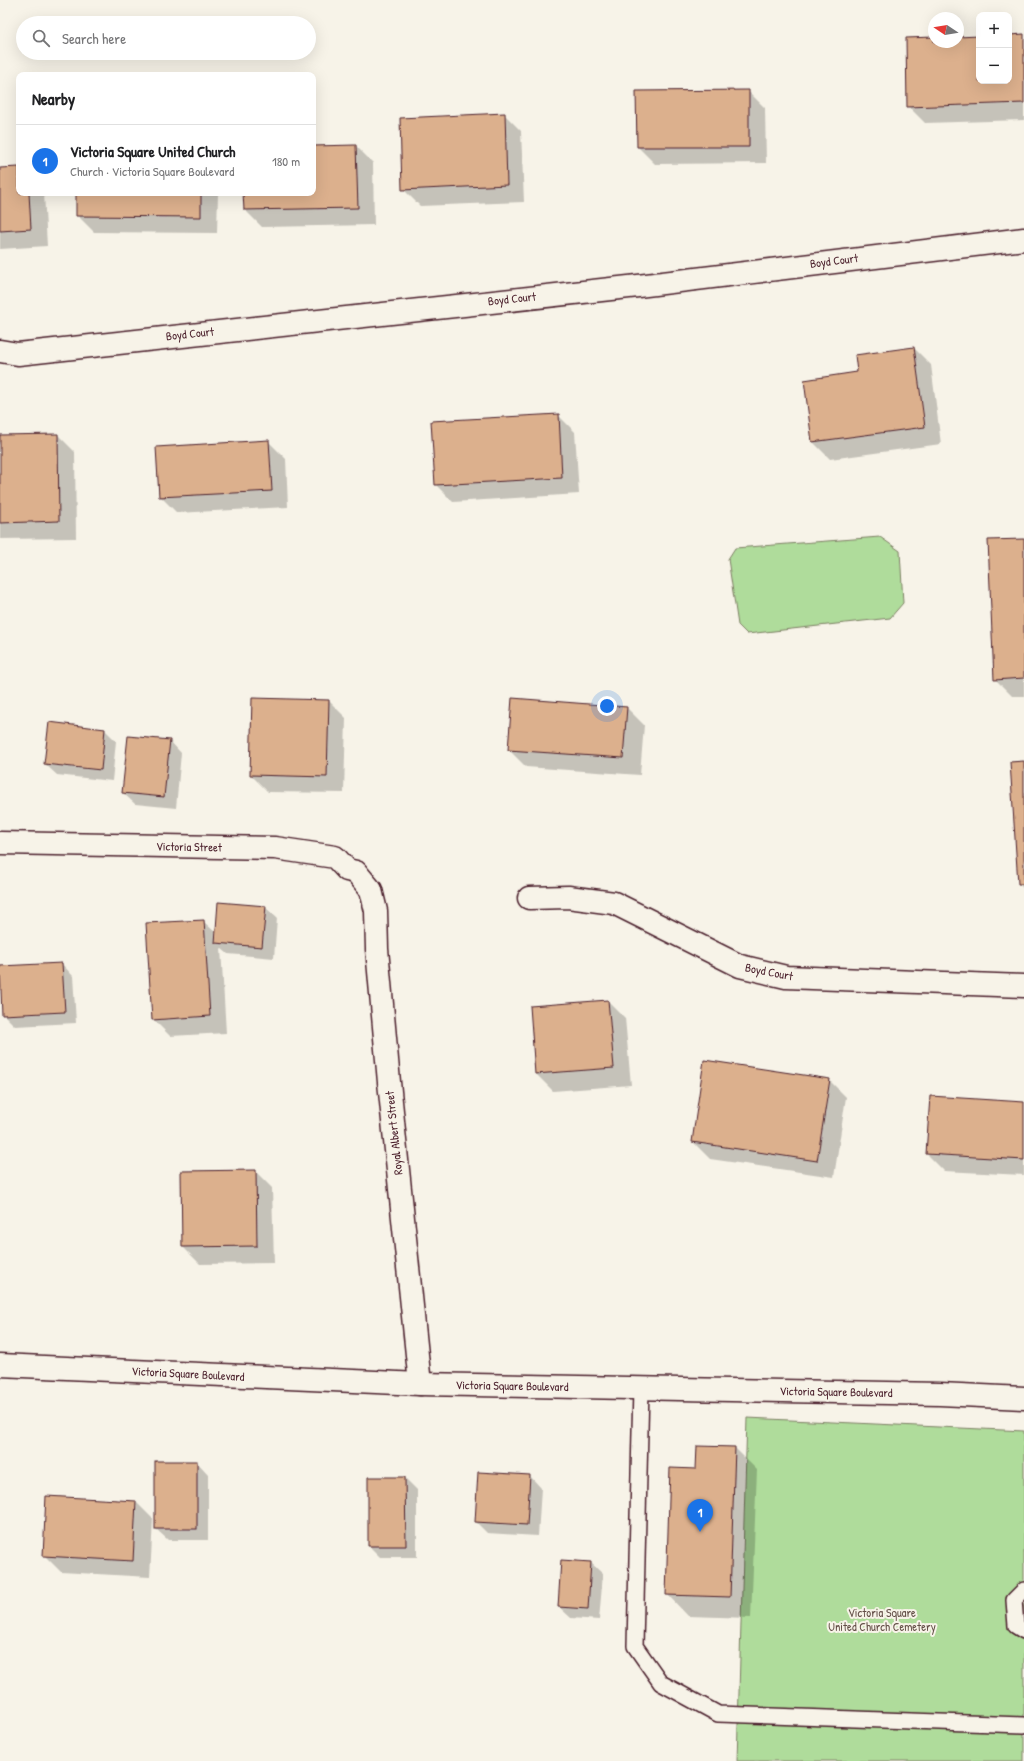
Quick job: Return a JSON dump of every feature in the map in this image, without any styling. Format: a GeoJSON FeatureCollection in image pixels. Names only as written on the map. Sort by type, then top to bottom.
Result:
{"type":"FeatureCollection","features":[{"type":"Feature","properties":{"kind":"street","name":"Boyd Court"},"geometry":{"type":"LineString","coordinates":[[0,351],[18,354],[638,286],[1024,239]]}},
{"type":"Feature","properties":{"kind":"street","name":"Victoria Street"},"geometry":{"type":"LineString","coordinates":[[0,843],[275,848],[335,857],[347,870],[356,872],[367,885]]}},
{"type":"Feature","properties":{"kind":"street","name":"Royal Albert Street"},"geometry":{"type":"LineString","coordinates":[[367,885],[371,890],[376,910],[377,949],[388,1074],[420,1384]]}},
{"type":"Feature","properties":{"kind":"street","name":"Boyd Court"},"geometry":{"type":"LineString","coordinates":[[528,898],[568,897],[614,903],[740,966],[786,977],[1024,986]]}},
{"type":"Feature","properties":{"kind":"street","name":"Victoria Square Boulevard"},"geometry":{"type":"LineString","coordinates":[[0,1365],[420,1384],[940,1394],[1024,1398]]}},
{"type":"Feature","properties":{"kind":"lane"},"geometry":{"type":"LineString","coordinates":[[640,1388],[635,1646],[661,1683],[718,1714],[1024,1725]]}},
{"type":"Feature","properties":{"kind":"lane"},"geometry":{"type":"LineString","coordinates":[[1024,1590],[1014,1600],[1016,1626],[1024,1631]]}},
{"type":"Feature","properties":{"kind":"green space"},"geometry":{"type":"Polygon","coordinates":[[[880,537],[900,551],[903,603],[890,618],[747,634],[738,625],[728,559],[735,548],[880,537]]]}},
{"type":"Feature","properties":{"kind":"green space","name":"Victoria Square United Church Cemetery"},"geometry":{"type":"Polygon","coordinates":[[[747,1418],[1024,1431],[1024,1761],[737,1761],[747,1418]]]}},
{"type":"Feature","properties":{"kind":"building"},"geometry":{"type":"Polygon","coordinates":[[[1024,34],[1024,103],[907,107],[906,38],[928,37],[928,48],[964,48],[964,37],[976,36],[976,84],[1012,84],[1012,35],[1024,34]]]}},
{"type":"Feature","properties":{"kind":"building"},"geometry":{"type":"Polygon","coordinates":[[[749,90],[749,147],[637,147],[636,91],[749,90]]]}},
{"type":"Feature","properties":{"kind":"building"},"geometry":{"type":"Polygon","coordinates":[[[505,113],[507,185],[402,190],[400,118],[505,113]]]}},
{"type":"Feature","properties":{"kind":"building"},"geometry":{"type":"Polygon","coordinates":[[[356,145],[358,208],[244,210],[243,196],[316,196],[316,146],[356,145]]]}},
{"type":"Feature","properties":{"kind":"building"},"geometry":{"type":"Polygon","coordinates":[[[16,167],[16,196],[29,196],[31,229],[0,231],[0,168],[16,167]]]}},
{"type":"Feature","properties":{"kind":"building"},"geometry":{"type":"Polygon","coordinates":[[[76,196],[201,196],[201,217],[76,216],[76,196]]]}},
{"type":"Feature","properties":{"kind":"building"},"geometry":{"type":"Polygon","coordinates":[[[914,347],[925,427],[812,442],[804,380],[857,372],[855,355],[914,347]]]}},
{"type":"Feature","properties":{"kind":"building"},"geometry":{"type":"Polygon","coordinates":[[[559,414],[562,478],[435,485],[431,421],[559,414]]]}},
{"type":"Feature","properties":{"kind":"building"},"geometry":{"type":"Polygon","coordinates":[[[58,434],[59,521],[0,523],[0,435],[58,434]]]}},
{"type":"Feature","properties":{"kind":"building"},"geometry":{"type":"Polygon","coordinates":[[[269,440],[272,491],[159,497],[156,447],[269,440]]]}},
{"type":"Feature","properties":{"kind":"building"},"geometry":{"type":"Polygon","coordinates":[[[1024,539],[1024,678],[994,680],[988,540],[1024,539]]]}},
{"type":"Feature","properties":{"kind":"building"},"geometry":{"type":"Polygon","coordinates":[[[252,698],[329,700],[327,777],[250,775],[252,698]]]}},
{"type":"Feature","properties":{"kind":"building"},"geometry":{"type":"Polygon","coordinates":[[[512,698],[627,707],[623,758],[508,750],[512,698]]]}},
{"type":"Feature","properties":{"kind":"building"},"geometry":{"type":"Polygon","coordinates":[[[49,722],[105,729],[101,770],[44,764],[49,722]]]}},
{"type":"Feature","properties":{"kind":"building"},"geometry":{"type":"Polygon","coordinates":[[[128,736],[170,740],[164,797],[122,793],[128,736]]]}},
{"type":"Feature","properties":{"kind":"building"},"geometry":{"type":"Polygon","coordinates":[[[1024,761],[1024,884],[1018,884],[1010,762],[1024,761]]]}},
{"type":"Feature","properties":{"kind":"building"},"geometry":{"type":"Polygon","coordinates":[[[218,902],[266,906],[262,947],[215,943],[218,902]]]}},
{"type":"Feature","properties":{"kind":"building"},"geometry":{"type":"Polygon","coordinates":[[[204,920],[210,1016],[152,1020],[146,923],[204,920]]]}},
{"type":"Feature","properties":{"kind":"building"},"geometry":{"type":"Polygon","coordinates":[[[62,963],[65,1012],[2,1015],[0,966],[62,963]]]}},
{"type":"Feature","properties":{"kind":"building"},"geometry":{"type":"Polygon","coordinates":[[[608,1000],[614,1068],[535,1074],[530,1006],[608,1000]]]}},
{"type":"Feature","properties":{"kind":"building"},"geometry":{"type":"Polygon","coordinates":[[[704,1060],[830,1079],[817,1161],[692,1142],[704,1060]]]}},
{"type":"Feature","properties":{"kind":"building"},"geometry":{"type":"Polygon","coordinates":[[[930,1096],[1024,1102],[1024,1160],[926,1154],[930,1096]]]}},
{"type":"Feature","properties":{"kind":"building"},"geometry":{"type":"Polygon","coordinates":[[[256,1170],[257,1246],[182,1247],[181,1171],[256,1170]]]}},
{"type":"Feature","properties":{"kind":"building"},"geometry":{"type":"Polygon","coordinates":[[[697,1446],[735,1447],[730,1597],[666,1595],[670,1468],[696,1469],[697,1446]]]}},
{"type":"Feature","properties":{"kind":"building"},"geometry":{"type":"Polygon","coordinates":[[[155,1461],[197,1461],[197,1529],[155,1529],[155,1461]]]}},
{"type":"Feature","properties":{"kind":"building"},"geometry":{"type":"Polygon","coordinates":[[[478,1472],[530,1475],[527,1525],[475,1522],[478,1472]]]}},
{"type":"Feature","properties":{"kind":"building"},"geometry":{"type":"Polygon","coordinates":[[[368,1477],[405,1477],[406,1546],[368,1546],[368,1477]]]}},
{"type":"Feature","properties":{"kind":"building"},"geometry":{"type":"Polygon","coordinates":[[[46,1496],[136,1501],[133,1561],[43,1556],[46,1496]]]}},
{"type":"Feature","properties":{"kind":"building"},"geometry":{"type":"Polygon","coordinates":[[[561,1560],[591,1562],[588,1609],[558,1607],[561,1560]]]}},
{"type":"Feature","properties":{"kind":"place","name":"Victoria Square United Church"},"geometry":{"type":"Point","coordinates":[700,1532]}}]}
